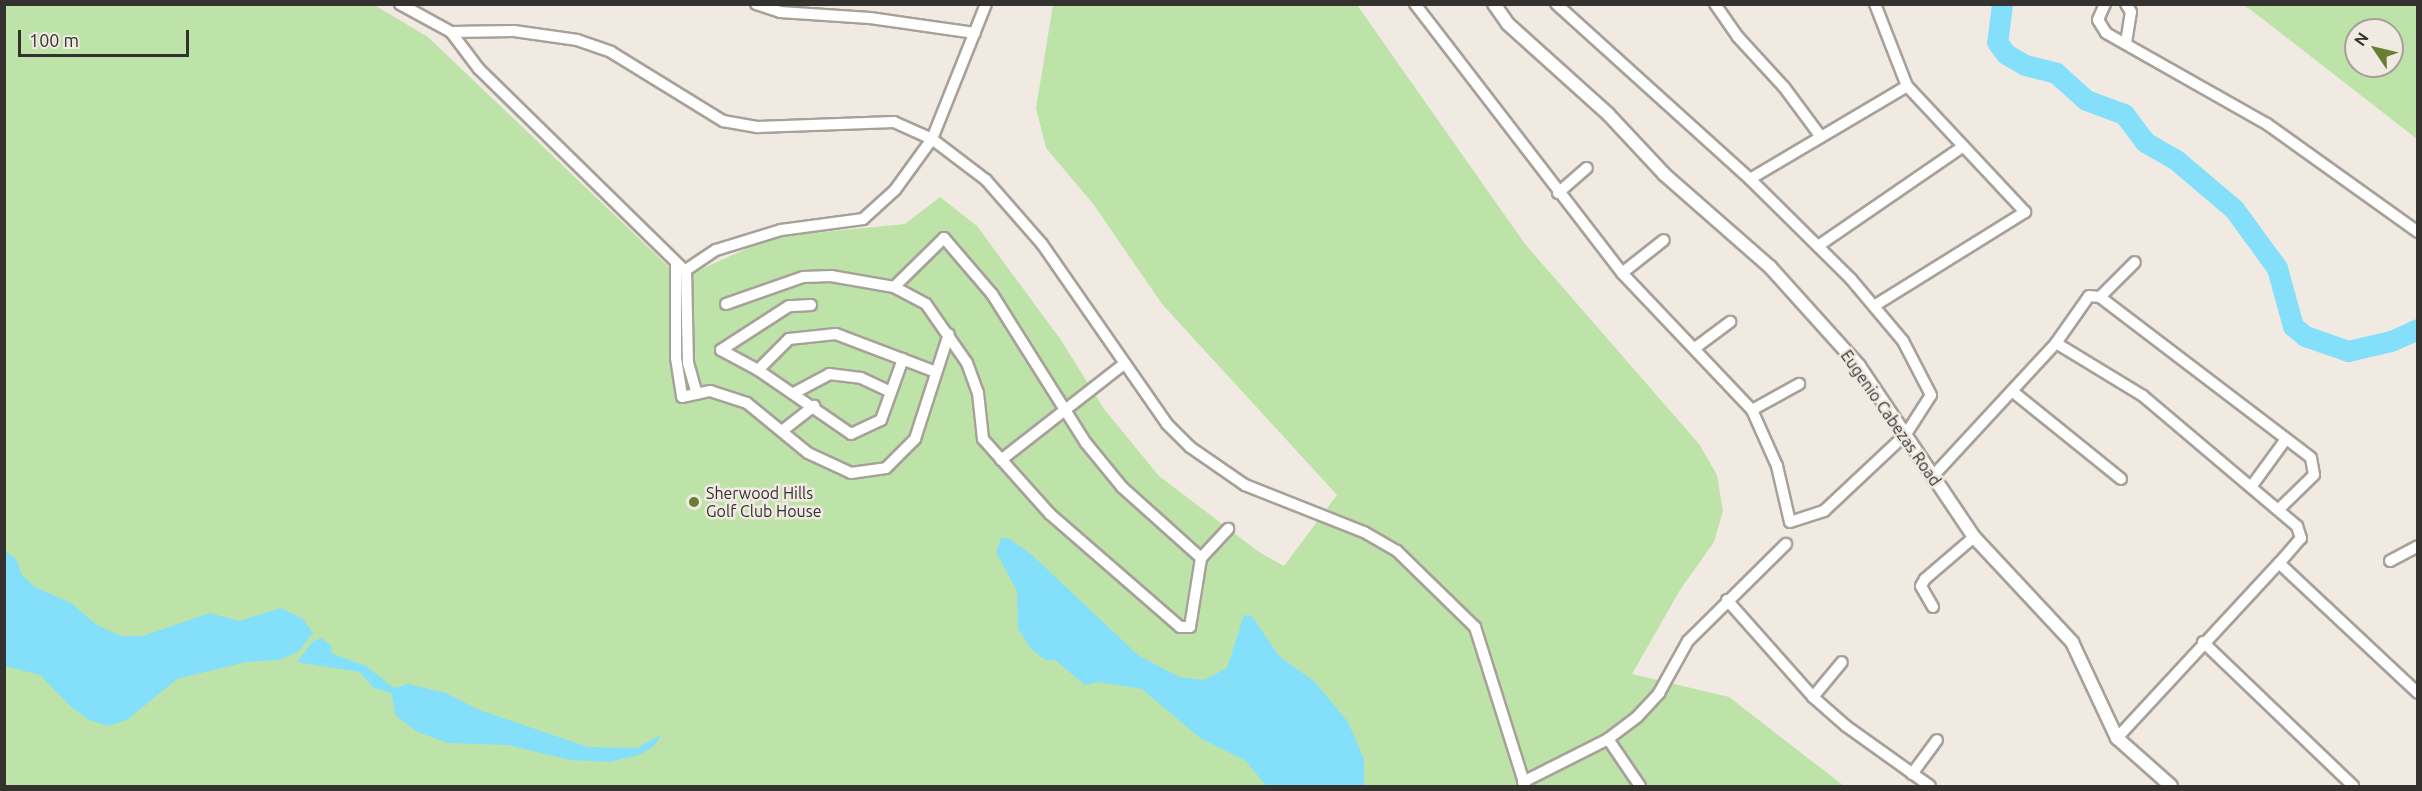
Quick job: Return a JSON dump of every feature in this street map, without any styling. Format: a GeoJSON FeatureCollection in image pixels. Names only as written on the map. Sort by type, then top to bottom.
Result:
{"type":"FeatureCollection","features":[{"type":"Feature","properties":{"kind":"street"},"geometry":{"type":"LineString","coordinates":[[399,4],[451,32],[478,69],[676,264],[686,270]]}},
{"type":"Feature","properties":{"kind":"street"},"geometry":{"type":"LineString","coordinates":[[756,4],[780,12],[870,18],[975,33]]}},
{"type":"Feature","properties":{"kind":"street"},"geometry":{"type":"LineString","coordinates":[[686,270],[716,249],[781,230],[863,219],[895,190],[932,139],[986,4]]}},
{"type":"Feature","properties":{"kind":"street"},"geometry":{"type":"LineString","coordinates":[[1415,4],[1558,193],[1622,273],[1752,410],[1778,466],[1788,519],[1793,524],[1824,511],[1906,434],[1931,394],[1903,342],[1874,306],[1818,246],[1750,179],[1556,4]]}},
{"type":"Feature","properties":{"kind":"street","name":"Eugenio Cabezas Road"},"geometry":{"type":"LineString","coordinates":[[1494,4],[1508,24],[1608,114],[1665,175],[1770,267],[1859,366],[1974,537],[2072,642],[2117,738],[2171,786]]}},
{"type":"Feature","properties":{"kind":"street"},"geometry":{"type":"LineString","coordinates":[[1715,4],[1738,37],[1784,87],[1821,137]]}},
{"type":"Feature","properties":{"kind":"street"},"geometry":{"type":"LineString","coordinates":[[1874,306],[2025,212],[1907,86],[1875,4]]}},
{"type":"Feature","properties":{"kind":"street"},"geometry":{"type":"LineString","coordinates":[[2105,4],[2098,20],[2106,33],[2267,124],[2418,232]]}},
{"type":"Feature","properties":{"kind":"street"},"geometry":{"type":"LineString","coordinates":[[2126,4],[2131,12],[2126,43]]}},
{"type":"Feature","properties":{"kind":"street"},"geometry":{"type":"LineString","coordinates":[[451,32],[514,31],[577,40],[611,52],[723,121],[758,127],[894,122],[932,139],[987,180],[1035,236],[1167,424],[1190,447],[1245,485],[1364,532],[1397,551],[1475,627],[1524,784],[1608,739],[1637,717],[1659,693],[1688,641],[1786,544]]}},
{"type":"Feature","properties":{"kind":"street"},"geometry":{"type":"LineString","coordinates":[[1750,179],[1907,86]]}},
{"type":"Feature","properties":{"kind":"street"},"geometry":{"type":"LineString","coordinates":[[1818,246],[1962,147]]}},
{"type":"Feature","properties":{"kind":"street"},"geometry":{"type":"LineString","coordinates":[[1558,193],[1587,168]]}},
{"type":"Feature","properties":{"kind":"street"},"geometry":{"type":"LineString","coordinates":[[894,287],[944,238],[992,294],[1064,411],[1122,487],[1201,558]]}},
{"type":"Feature","properties":{"kind":"street"},"geometry":{"type":"LineString","coordinates":[[1622,273],[1664,240]]}},
{"type":"Feature","properties":{"kind":"street"},"geometry":{"type":"LineString","coordinates":[[2100,297],[2135,262]]}},
{"type":"Feature","properties":{"kind":"street"},"geometry":{"type":"LineString","coordinates":[[676,264],[676,358],[682,397],[710,391],[747,403],[808,453],[852,474],[886,468],[915,439],[948,334]]}},
{"type":"Feature","properties":{"kind":"street"},"geometry":{"type":"LineString","coordinates":[[686,270],[688,363],[697,394]]}},
{"type":"Feature","properties":{"kind":"street"},"geometry":{"type":"LineString","coordinates":[[726,304],[802,277],[866,279],[894,287],[926,304],[967,363],[978,393],[983,439],[1050,514],[1180,627],[1190,627],[1201,558],[1228,529]]}},
{"type":"Feature","properties":{"kind":"street"},"geometry":{"type":"LineString","coordinates":[[1933,476],[2056,343],[2089,296],[2100,297],[2311,458],[2316,471],[2278,510]]}},
{"type":"Feature","properties":{"kind":"street"},"geometry":{"type":"LineString","coordinates":[[811,305],[789,306],[721,350],[794,393],[814,406],[822,416],[851,434],[881,420],[903,359]]}},
{"type":"Feature","properties":{"kind":"street"},"geometry":{"type":"LineString","coordinates":[[1695,348],[1730,322]]}},
{"type":"Feature","properties":{"kind":"street"},"geometry":{"type":"LineString","coordinates":[[758,370],[789,339],[836,334],[936,372]]}},
{"type":"Feature","properties":{"kind":"street"},"geometry":{"type":"LineString","coordinates":[[2056,343],[2143,396],[2278,510],[2301,535],[2279,564],[2117,738]]}},
{"type":"Feature","properties":{"kind":"street"},"geometry":{"type":"LineString","coordinates":[[1001,460],[1125,363]]}},
{"type":"Feature","properties":{"kind":"street"},"geometry":{"type":"LineString","coordinates":[[794,393],[829,374],[861,378],[891,392]]}},
{"type":"Feature","properties":{"kind":"street"},"geometry":{"type":"LineString","coordinates":[[1752,410],[1799,384]]}},
{"type":"Feature","properties":{"kind":"street"},"geometry":{"type":"LineString","coordinates":[[2012,391],[2121,479]]}},
{"type":"Feature","properties":{"kind":"street"},"geometry":{"type":"LineString","coordinates":[[782,431],[814,406]]}},
{"type":"Feature","properties":{"kind":"street"},"geometry":{"type":"LineString","coordinates":[[2251,487],[2286,439]]}},
{"type":"Feature","properties":{"kind":"street"},"geometry":{"type":"LineString","coordinates":[[1934,607],[1921,586],[1925,579],[1974,537]]}},
{"type":"Feature","properties":{"kind":"street"},"geometry":{"type":"LineString","coordinates":[[2390,561],[2418,546]]}},
{"type":"Feature","properties":{"kind":"street"},"geometry":{"type":"LineString","coordinates":[[2279,564],[2418,693]]}},
{"type":"Feature","properties":{"kind":"street"},"geometry":{"type":"LineString","coordinates":[[1727,600],[1813,697],[1846,726],[1930,786]]}},
{"type":"Feature","properties":{"kind":"street"},"geometry":{"type":"LineString","coordinates":[[2204,642],[2352,786]]}},
{"type":"Feature","properties":{"kind":"street"},"geometry":{"type":"LineString","coordinates":[[1813,697],[1842,662]]}},
{"type":"Feature","properties":{"kind":"street"},"geometry":{"type":"LineString","coordinates":[[1608,739],[1640,786]]}},
{"type":"Feature","properties":{"kind":"street"},"geometry":{"type":"LineString","coordinates":[[1912,774],[1937,740]]}},
{"type":"Feature","properties":{"kind":"green space"},"geometry":{"type":"Polygon","coordinates":[[[5,4],[374,5],[428,37],[669,267],[693,273],[772,237],[905,224],[940,197],[977,226],[1061,340],[1104,409],[1159,476],[1259,552],[1284,566],[1337,495],[1162,304],[1094,205],[1046,148],[1036,108],[1053,5],[1357,5],[1525,244],[1699,444],[1717,475],[1723,511],[1714,542],[1680,590],[1632,674],[1729,697],[1844,786],[5,786],[5,4]]]}},
{"type":"Feature","properties":{"kind":"green space"},"geometry":{"type":"Polygon","coordinates":[[[2244,5],[2417,5],[2417,139],[2244,5]]]}},
{"type":"Feature","properties":{"kind":"water"},"geometry":{"type":"Polygon","coordinates":[[[1001,538],[1008,538],[1031,554],[1138,655],[1179,677],[1204,680],[1227,668],[1244,615],[1252,616],[1279,656],[1315,682],[1348,722],[1364,759],[1364,786],[1266,786],[1246,761],[1200,738],[1142,689],[1098,682],[1085,685],[1055,660],[1045,660],[1031,649],[1018,629],[1017,591],[996,552],[1001,538]]]}},
{"type":"Feature","properties":{"kind":"water"},"geometry":{"type":"Polygon","coordinates":[[[5,551],[16,559],[22,575],[35,587],[71,603],[97,625],[121,636],[143,636],[210,613],[239,621],[281,608],[303,619],[313,633],[298,652],[279,660],[246,662],[177,679],[127,720],[108,726],[89,720],[71,707],[40,675],[5,666],[5,551]]]}},
{"type":"Feature","properties":{"kind":"water"},"geometry":{"type":"Polygon","coordinates":[[[321,638],[332,646],[331,653],[366,666],[394,688],[408,684],[446,693],[479,710],[588,747],[637,748],[662,734],[654,746],[639,755],[609,762],[570,760],[508,745],[448,743],[417,732],[396,716],[391,693],[374,688],[359,672],[297,662],[313,641],[321,638]]]}},
{"type":"Feature","properties":{"kind":"waterway"},"geometry":{"type":"LineString","coordinates":[[2002,4],[1997,42],[2006,54],[2025,65],[2056,73],[2086,100],[2124,114],[2145,142],[2175,159],[2234,209],[2277,268],[2293,326],[2305,336],[2348,351],[2391,341],[2418,329]]}},
{"type":"Feature","properties":{"kind":"place","name":"Sherwood Hills Golf Club House"},"geometry":{"type":"Point","coordinates":[694,502]}}]}
